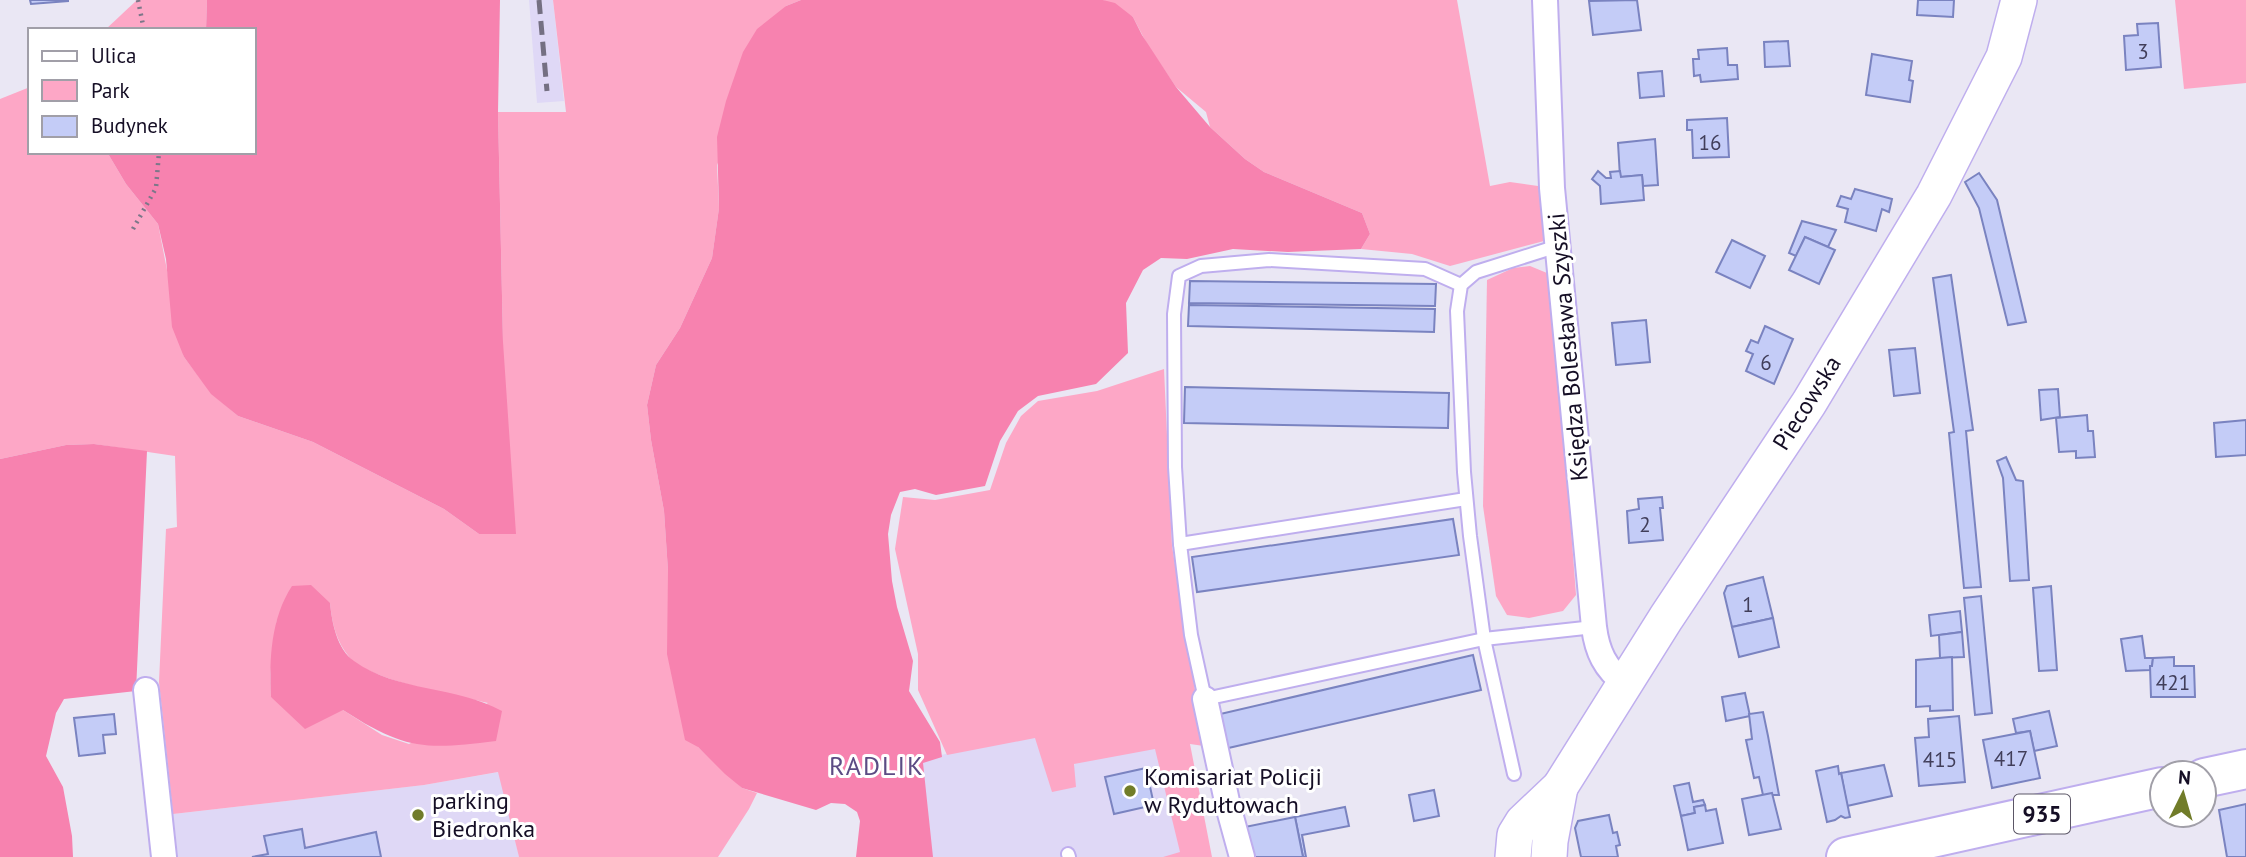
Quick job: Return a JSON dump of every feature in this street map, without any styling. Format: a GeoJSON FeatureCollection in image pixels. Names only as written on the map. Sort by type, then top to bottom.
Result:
{"type":"FeatureCollection","features":[{"type":"Feature","properties":{"kind":"main road"},"geometry":{"type":"LineString","coordinates":[[2218,775],[2246,769]]}},
{"type":"Feature","properties":{"kind":"main road","name":"935"},"geometry":{"type":"LineString","coordinates":[[1846,857],[2148,790]]}},
{"type":"Feature","properties":{"kind":"street","name":"Księdza Bolesława Szyszki"},"geometry":{"type":"LineString","coordinates":[[1545,0],[1552,188],[1594,627],[1596,642],[1604,662],[1625,682]]}},
{"type":"Feature","properties":{"kind":"street","name":"Piecowska"},"geometry":{"type":"LineString","coordinates":[[1508,850],[1523,822],[1560,788],[1665,618],[1809,403],[1934,195],[2004,57],[2019,0]]}},
{"type":"Feature","properties":{"kind":"street"},"geometry":{"type":"LineString","coordinates":[[146,690],[164,857]]}},
{"type":"Feature","properties":{"kind":"street"},"geometry":{"type":"LineString","coordinates":[[1205,699],[1242,857]]}},
{"type":"Feature","properties":{"kind":"street","name":"Piecowska"},"geometry":{"type":"LineString","coordinates":[[1549,857],[1560,788]]}},
{"type":"Feature","properties":{"kind":"lane"},"geometry":{"type":"LineString","coordinates":[[1514,774],[1484,639],[1466,499],[1457,311],[1461,285],[1476,272],[1558,246]]}},
{"type":"Feature","properties":{"kind":"lane"},"geometry":{"type":"LineString","coordinates":[[1461,285],[1425,269],[1269,260],[1201,266],[1179,276],[1174,328],[1175,467],[1180,544],[1191,635],[1205,699],[1484,639],[1594,627]]}},
{"type":"Feature","properties":{"kind":"lane"},"geometry":{"type":"LineString","coordinates":[[1180,544],[1466,499]]}},
{"type":"Feature","properties":{"kind":"path"},"geometry":{"type":"LineString","coordinates":[[138,0],[144,28]]}},
{"type":"Feature","properties":{"kind":"path"},"geometry":{"type":"LineString","coordinates":[[133,229],[156,188],[159,154]]}},
{"type":"Feature","properties":{"kind":"shaded area"},"geometry":{"type":"Polygon","coordinates":[[[207,0],[500,0],[498,112],[503,342],[516,534],[479,534],[444,509],[313,442],[238,416],[211,394],[184,357],[172,327],[166,259],[158,224],[126,184],[108,154],[256,154],[256,28],[206,28],[207,0]]]}},
{"type":"Feature","properties":{"kind":"shaded area"},"geometry":{"type":"Polygon","coordinates":[[[529,0],[553,0],[564,101],[537,103],[529,0]]]}},
{"type":"Feature","properties":{"kind":"shaded area"},"geometry":{"type":"Polygon","coordinates":[[[801,0],[1103,0],[1115,3],[1133,17],[1176,87],[1210,127],[1245,159],[1264,172],[1362,213],[1370,234],[1361,249],[1288,252],[1233,249],[1187,259],[1161,258],[1143,270],[1126,303],[1128,353],[1096,384],[1038,396],[1018,411],[1000,441],[985,486],[936,495],[915,489],[900,492],[891,515],[888,534],[897,607],[913,661],[909,691],[940,742],[942,757],[923,763],[933,857],[856,857],[860,821],[857,812],[845,804],[831,803],[816,810],[742,788],[698,747],[685,740],[667,654],[668,571],[664,511],[647,405],[656,365],[680,328],[712,258],[719,208],[717,137],[743,52],[757,29],[786,6],[801,0]]]}},
{"type":"Feature","properties":{"kind":"shaded area"},"geometry":{"type":"Polygon","coordinates":[[[94,444],[147,451],[136,691],[64,699],[56,713],[46,756],[63,787],[73,857],[0,857],[0,459],[66,445],[94,444]]]}},
{"type":"Feature","properties":{"kind":"shaded area"},"geometry":{"type":"Polygon","coordinates":[[[311,585],[330,603],[339,643],[348,656],[371,671],[389,678],[466,697],[502,711],[496,741],[451,746],[416,744],[383,733],[343,710],[305,729],[271,697],[270,668],[276,625],[285,598],[292,586],[311,585]]]}},
{"type":"Feature","properties":{"kind":"shaded area"},"geometry":{"type":"Polygon","coordinates":[[[1037,733],[1071,783],[1076,756],[1160,743],[1185,857],[925,857],[917,763],[928,758],[1037,733]]]}},
{"type":"Feature","properties":{"kind":"shaded area"},"geometry":{"type":"Polygon","coordinates":[[[499,772],[519,857],[178,857],[173,814],[424,785],[499,772]]]}},
{"type":"Feature","properties":{"kind":"green space"},"geometry":{"type":"Polygon","coordinates":[[[137,0],[207,0],[206,28],[107,28],[137,0]]]}},
{"type":"Feature","properties":{"kind":"green space"},"geometry":{"type":"Polygon","coordinates":[[[553,0],[801,0],[786,6],[717,165],[719,208],[712,258],[680,328],[656,365],[647,405],[664,511],[668,571],[698,747],[742,788],[757,793],[718,857],[519,857],[498,772],[424,785],[173,814],[159,682],[166,529],[177,527],[175,456],[94,444],[66,445],[0,459],[0,99],[28,88],[28,154],[108,154],[126,184],[158,224],[184,357],[212,394],[238,416],[313,442],[444,509],[479,534],[503,342],[498,112],[566,112],[553,0]],[[330,603],[277,620],[270,675],[271,697],[343,710],[382,735],[409,744],[488,703],[376,674],[350,658],[336,632],[330,603]]]}},
{"type":"Feature","properties":{"kind":"green space"},"geometry":{"type":"Polygon","coordinates":[[[1103,0],[1457,0],[1490,186],[1510,182],[1538,186],[1548,240],[1450,266],[1412,254],[1361,249],[1370,234],[1362,213],[1264,172],[1245,159],[1210,127],[1206,112],[1176,87],[1147,44],[1133,17],[1103,0]]]}},
{"type":"Feature","properties":{"kind":"green space"},"geometry":{"type":"Polygon","coordinates":[[[2175,0],[2246,0],[2246,83],[2184,89],[2175,0]]]}},
{"type":"Feature","properties":{"kind":"green space"},"geometry":{"type":"Polygon","coordinates":[[[1530,266],[1547,273],[1555,316],[1576,595],[1563,611],[1529,618],[1507,615],[1496,596],[1483,506],[1487,280],[1513,268],[1530,266]]]}},
{"type":"Feature","properties":{"kind":"green space"},"geometry":{"type":"Polygon","coordinates":[[[1164,369],[1172,546],[1204,746],[1190,744],[1212,857],[1163,857],[1180,852],[1155,749],[1074,764],[1076,787],[1052,792],[1035,738],[947,755],[918,690],[918,654],[895,549],[903,497],[935,500],[990,490],[1006,443],[1021,416],[1038,401],[1097,391],[1164,369]]]}},
{"type":"Feature","properties":{"kind":"building"},"geometry":{"type":"Polygon","coordinates":[[[30,0],[68,0],[68,1],[31,4],[30,0]]]}},
{"type":"Feature","properties":{"kind":"building"},"geometry":{"type":"Polygon","coordinates":[[[1637,0],[1641,30],[1593,35],[1589,1],[1637,0]]]}},
{"type":"Feature","properties":{"kind":"building"},"geometry":{"type":"Polygon","coordinates":[[[1918,0],[1954,0],[1953,17],[1917,15],[1918,0]]]}},
{"type":"Feature","properties":{"kind":"building"},"geometry":{"type":"Polygon","coordinates":[[[2158,23],[2161,67],[2126,70],[2124,36],[2138,35],[2137,24],[2158,23]]]}},
{"type":"Feature","properties":{"kind":"building"},"geometry":{"type":"Polygon","coordinates":[[[1788,41],[1790,66],[1765,67],[1764,42],[1788,41]]]}},
{"type":"Feature","properties":{"kind":"building"},"geometry":{"type":"Polygon","coordinates":[[[1727,48],[1728,65],[1737,65],[1738,79],[1701,82],[1700,75],[1694,76],[1693,59],[1699,59],[1698,50],[1727,48]]]}},
{"type":"Feature","properties":{"kind":"building"},"geometry":{"type":"Polygon","coordinates":[[[1872,54],[1912,61],[1910,102],[1866,95],[1872,54]]]}},
{"type":"Feature","properties":{"kind":"building"},"geometry":{"type":"Polygon","coordinates":[[[1662,71],[1664,96],[1640,98],[1638,73],[1662,71]]]}},
{"type":"Feature","properties":{"kind":"building"},"geometry":{"type":"Polygon","coordinates":[[[1727,118],[1729,157],[1693,158],[1692,130],[1687,130],[1687,120],[1727,118]]]}},
{"type":"Feature","properties":{"kind":"building"},"geometry":{"type":"Polygon","coordinates":[[[1655,139],[1658,185],[1643,186],[1642,175],[1620,177],[1618,143],[1655,139]]]}},
{"type":"Feature","properties":{"kind":"building"},"geometry":{"type":"Polygon","coordinates":[[[1598,171],[1606,178],[1611,178],[1610,172],[1620,171],[1621,177],[1642,175],[1644,200],[1601,204],[1600,186],[1592,179],[1598,171]]]}},
{"type":"Feature","properties":{"kind":"building"},"geometry":{"type":"Polygon","coordinates":[[[1979,173],[1997,200],[2026,322],[2008,325],[1979,208],[1965,182],[1979,173]]]}},
{"type":"Feature","properties":{"kind":"building"},"geometry":{"type":"Polygon","coordinates":[[[1855,189],[1892,199],[1889,212],[1882,209],[1876,231],[1845,222],[1848,209],[1837,206],[1841,196],[1851,199],[1855,189]]]}},
{"type":"Feature","properties":{"kind":"building"},"geometry":{"type":"Polygon","coordinates":[[[1802,221],[1836,230],[1828,247],[1805,237],[1796,256],[1789,253],[1802,221]]]}},
{"type":"Feature","properties":{"kind":"building"},"geometry":{"type":"Polygon","coordinates":[[[1805,237],[1835,250],[1819,284],[1789,270],[1805,237]]]}},
{"type":"Feature","properties":{"kind":"building"},"geometry":{"type":"Polygon","coordinates":[[[1732,240],[1765,256],[1750,288],[1716,272],[1732,240]]]}},
{"type":"Feature","properties":{"kind":"building"},"geometry":{"type":"Polygon","coordinates":[[[1951,275],[1973,430],[1966,431],[1981,587],[1964,588],[1949,433],[1954,432],[1933,278],[1951,275]]]}},
{"type":"Feature","properties":{"kind":"building"},"geometry":{"type":"Polygon","coordinates":[[[1190,281],[1436,284],[1435,306],[1189,303],[1190,281]]]}},
{"type":"Feature","properties":{"kind":"building"},"geometry":{"type":"Polygon","coordinates":[[[1189,305],[1435,309],[1434,332],[1188,326],[1189,305]]]}},
{"type":"Feature","properties":{"kind":"building"},"geometry":{"type":"Polygon","coordinates":[[[1646,320],[1650,362],[1616,365],[1612,323],[1646,320]]]}},
{"type":"Feature","properties":{"kind":"building"},"geometry":{"type":"Polygon","coordinates":[[[1765,326],[1793,339],[1774,384],[1746,371],[1753,354],[1746,351],[1751,340],[1758,343],[1765,326]]]}},
{"type":"Feature","properties":{"kind":"building"},"geometry":{"type":"Polygon","coordinates":[[[1915,348],[1920,393],[1894,396],[1889,350],[1915,348]]]}},
{"type":"Feature","properties":{"kind":"building"},"geometry":{"type":"Polygon","coordinates":[[[1185,387],[1449,393],[1448,428],[1184,423],[1185,387]]]}},
{"type":"Feature","properties":{"kind":"building"},"geometry":{"type":"Polygon","coordinates":[[[2058,389],[2060,417],[2041,420],[2039,390],[2058,389]]]}},
{"type":"Feature","properties":{"kind":"building"},"geometry":{"type":"Polygon","coordinates":[[[2087,415],[2088,431],[2093,431],[2095,457],[2076,458],[2076,451],[2059,452],[2056,418],[2087,415]]]}},
{"type":"Feature","properties":{"kind":"building"},"geometry":{"type":"Polygon","coordinates":[[[2246,420],[2246,455],[2216,457],[2214,423],[2246,420]]]}},
{"type":"Feature","properties":{"kind":"building"},"geometry":{"type":"Polygon","coordinates":[[[2006,457],[2016,480],[2023,481],[2029,580],[2010,581],[2003,478],[1997,461],[2006,457]]]}},
{"type":"Feature","properties":{"kind":"building"},"geometry":{"type":"Polygon","coordinates":[[[1662,497],[1663,508],[1660,508],[1663,540],[1629,543],[1627,511],[1639,509],[1638,499],[1662,497]]]}},
{"type":"Feature","properties":{"kind":"building"},"geometry":{"type":"Polygon","coordinates":[[[1453,519],[1459,555],[1197,592],[1192,557],[1453,519]]]}},
{"type":"Feature","properties":{"kind":"building"},"geometry":{"type":"Polygon","coordinates":[[[1763,577],[1773,618],[1732,627],[1724,593],[1727,586],[1763,577]]]}},
{"type":"Feature","properties":{"kind":"building"},"geometry":{"type":"Polygon","coordinates":[[[2051,586],[2057,670],[2039,671],[2033,588],[2051,586]]]}},
{"type":"Feature","properties":{"kind":"building"},"geometry":{"type":"Polygon","coordinates":[[[1981,596],[1992,713],[1975,715],[1964,598],[1981,596]]]}},
{"type":"Feature","properties":{"kind":"building"},"geometry":{"type":"Polygon","coordinates":[[[1960,611],[1962,632],[1931,636],[1929,615],[1960,611]]]}},
{"type":"Feature","properties":{"kind":"building"},"geometry":{"type":"Polygon","coordinates":[[[1773,618],[1779,647],[1739,657],[1732,627],[1773,618]]]}},
{"type":"Feature","properties":{"kind":"building"},"geometry":{"type":"Polygon","coordinates":[[[1962,632],[1964,657],[1940,658],[1939,635],[1962,632]]]}},
{"type":"Feature","properties":{"kind":"building"},"geometry":{"type":"Polygon","coordinates":[[[2142,636],[2145,658],[2153,658],[2152,666],[2150,670],[2126,671],[2121,639],[2142,636]]]}},
{"type":"Feature","properties":{"kind":"building"},"geometry":{"type":"Polygon","coordinates":[[[1473,655],[1481,690],[1224,749],[1216,715],[1473,655]]]}},
{"type":"Feature","properties":{"kind":"building"},"geometry":{"type":"Polygon","coordinates":[[[1952,657],[1953,710],[1930,711],[1930,706],[1916,707],[1916,660],[1952,657]]]}},
{"type":"Feature","properties":{"kind":"building"},"geometry":{"type":"Polygon","coordinates":[[[2174,657],[2174,666],[2194,666],[2195,697],[2151,697],[2150,666],[2153,658],[2174,657]]]}},
{"type":"Feature","properties":{"kind":"building"},"geometry":{"type":"Polygon","coordinates":[[[1745,693],[1750,716],[1726,721],[1722,697],[1745,693]]]}},
{"type":"Feature","properties":{"kind":"building"},"geometry":{"type":"Polygon","coordinates":[[[2049,711],[2057,746],[2034,751],[2030,731],[2016,733],[2013,719],[2049,711]]]}},
{"type":"Feature","properties":{"kind":"building"},"geometry":{"type":"Polygon","coordinates":[[[1763,712],[1779,795],[1763,795],[1759,777],[1754,778],[1746,740],[1752,739],[1749,714],[1763,712]]]}},
{"type":"Feature","properties":{"kind":"building"},"geometry":{"type":"Polygon","coordinates":[[[114,714],[116,734],[103,735],[105,753],[79,756],[74,718],[114,714]]]}},
{"type":"Feature","properties":{"kind":"building"},"geometry":{"type":"Polygon","coordinates":[[[1959,716],[1965,782],[1919,786],[1915,738],[1929,737],[1928,719],[1959,716]]]}},
{"type":"Feature","properties":{"kind":"building"},"geometry":{"type":"Polygon","coordinates":[[[2030,731],[2040,778],[1992,788],[1983,740],[2030,731]]]}},
{"type":"Feature","properties":{"kind":"building"},"geometry":{"type":"Polygon","coordinates":[[[1884,765],[1892,796],[1847,806],[1841,773],[1884,765]]]}},
{"type":"Feature","properties":{"kind":"building"},"geometry":{"type":"Polygon","coordinates":[[[1838,766],[1850,817],[1841,816],[1827,822],[1816,771],[1838,766]]]}},
{"type":"Feature","properties":{"kind":"building","name":"Komisariat Policji w Rydułtowach"},"geometry":{"type":"Polygon","coordinates":[[[1146,768],[1154,805],[1114,814],[1105,777],[1146,768]]]}},
{"type":"Feature","properties":{"kind":"building"},"geometry":{"type":"Polygon","coordinates":[[[1689,783],[1693,802],[1703,800],[1705,805],[1694,807],[1695,813],[1681,816],[1674,786],[1689,783]]]}},
{"type":"Feature","properties":{"kind":"building"},"geometry":{"type":"Polygon","coordinates":[[[1434,790],[1439,816],[1414,821],[1409,795],[1434,790]]]}},
{"type":"Feature","properties":{"kind":"building"},"geometry":{"type":"Polygon","coordinates":[[[1772,793],[1781,829],[1749,835],[1742,799],[1772,793]]]}},
{"type":"Feature","properties":{"kind":"building"},"geometry":{"type":"Polygon","coordinates":[[[2246,804],[2246,857],[2227,857],[2219,810],[2246,804]]]}},
{"type":"Feature","properties":{"kind":"building"},"geometry":{"type":"Polygon","coordinates":[[[1705,805],[1706,811],[1716,809],[1723,843],[1688,850],[1681,816],[1695,813],[1694,807],[1705,805]]]}},
{"type":"Feature","properties":{"kind":"building"},"geometry":{"type":"Polygon","coordinates":[[[1345,807],[1349,826],[1302,835],[1306,857],[1303,857],[1295,817],[1345,807]]]}},
{"type":"Feature","properties":{"kind":"building"},"geometry":{"type":"Polygon","coordinates":[[[1609,815],[1613,833],[1617,832],[1620,845],[1616,846],[1618,857],[1581,857],[1575,828],[1578,821],[1609,815]]]}},
{"type":"Feature","properties":{"kind":"building"},"geometry":{"type":"Polygon","coordinates":[[[1295,817],[1303,857],[1251,857],[1245,827],[1295,817]]]}},
{"type":"Feature","properties":{"kind":"building"},"geometry":{"type":"Polygon","coordinates":[[[302,829],[305,848],[376,832],[381,857],[252,857],[268,854],[264,836],[302,829]]]}},
{"type":"Feature","properties":{"kind":"railway"},"geometry":{"type":"LineString","coordinates":[[539,0],[547,91]]}},
{"type":"Feature","properties":{"kind":"place","name":"Komisariat Policji w Rydułtowach"},"geometry":{"type":"Point","coordinates":[1130,791]}},
{"type":"Feature","properties":{"kind":"place","name":"parking Biedronka"},"geometry":{"type":"Point","coordinates":[418,815]}},
{"type":"Feature","properties":{"kind":"district","name":"RADLIK"},"geometry":{"type":"Point","coordinates":[877,766]}}]}
